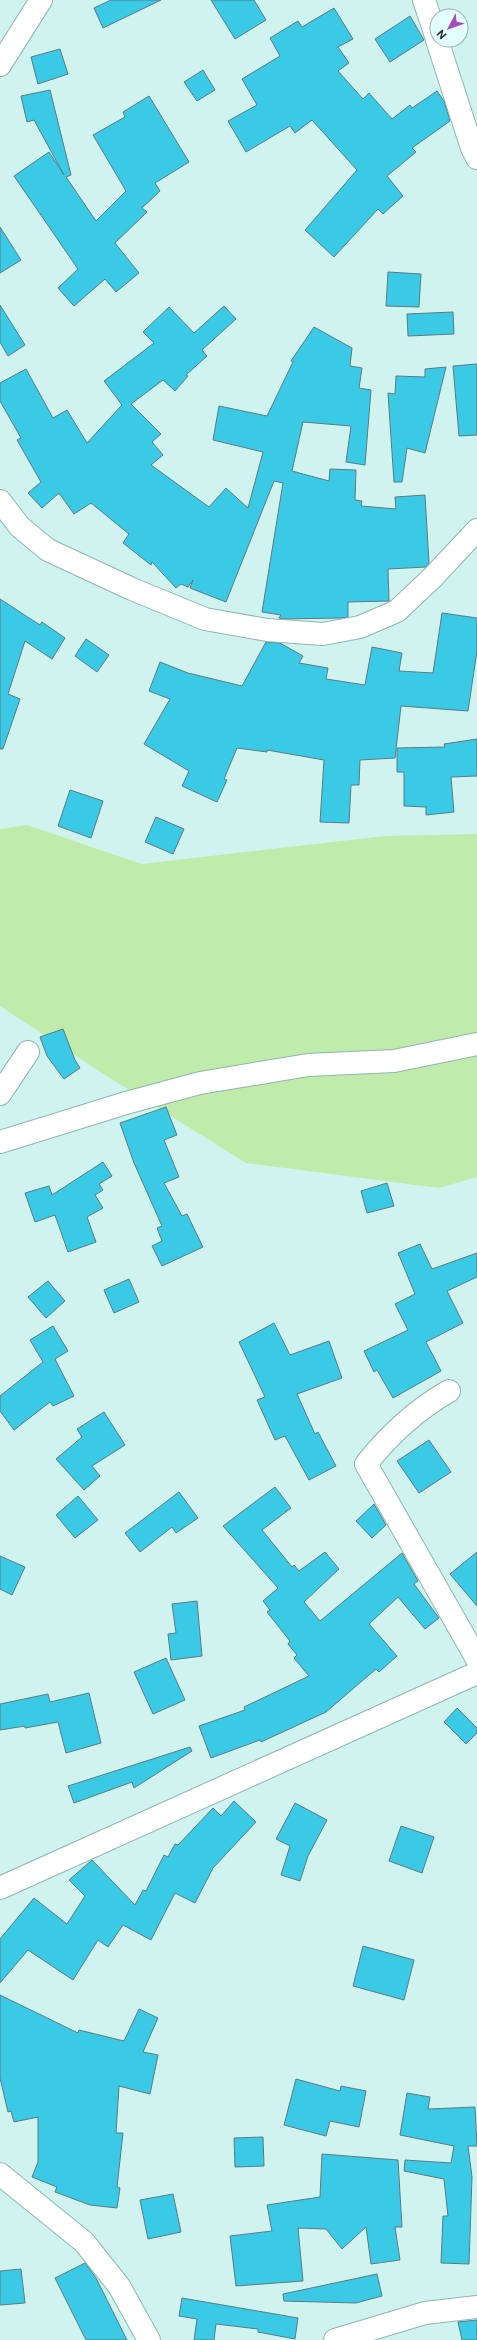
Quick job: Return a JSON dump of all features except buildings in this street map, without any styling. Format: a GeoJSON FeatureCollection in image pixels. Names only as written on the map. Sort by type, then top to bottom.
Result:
{"type":"FeatureCollection","features":[{"type":"Feature","properties":{"kind":"street"},"geometry":{"type":"LineString","coordinates":[[0,65],[41,0]]}},
{"type":"Feature","properties":{"kind":"street"},"geometry":{"type":"LineString","coordinates":[[424,0],[429,15]]}},
{"type":"Feature","properties":{"kind":"street"},"geometry":{"type":"LineString","coordinates":[[440,48],[472,148],[477,158]]}},
{"type":"Feature","properties":{"kind":"street"},"geometry":{"type":"LineString","coordinates":[[0,500],[20,527],[48,550],[140,592],[205,619],[267,630],[323,634],[360,627],[397,611],[432,578],[477,530]]}},
{"type":"Feature","properties":{"kind":"street"},"geometry":{"type":"LineString","coordinates":[[0,1142],[126,1103],[200,1083],[308,1065],[394,1061],[477,1044]]}},
{"type":"Feature","properties":{"kind":"street"},"geometry":{"type":"LineString","coordinates":[[0,1094],[28,1052]]}},
{"type":"Feature","properties":{"kind":"street"},"geometry":{"type":"LineString","coordinates":[[449,1391],[431,1402],[387,1438],[366,1464],[477,1658]]}},
{"type":"Feature","properties":{"kind":"street"},"geometry":{"type":"LineString","coordinates":[[0,1888],[477,1673]]}},
{"type":"Feature","properties":{"kind":"street"},"geometry":{"type":"LineString","coordinates":[[0,2174],[84,2242],[119,2286],[149,2340]]}},
{"type":"Feature","properties":{"kind":"street"},"geometry":{"type":"LineString","coordinates":[[335,2340],[425,2313],[477,2307]]}},
{"type":"Feature","properties":{"kind":"green space"},"geometry":{"type":"Polygon","coordinates":[[[27,825],[142,864],[385,836],[477,834],[477,1177],[439,1188],[246,1163],[102,1073],[0,1006],[0,829],[27,825]]]}}]}
